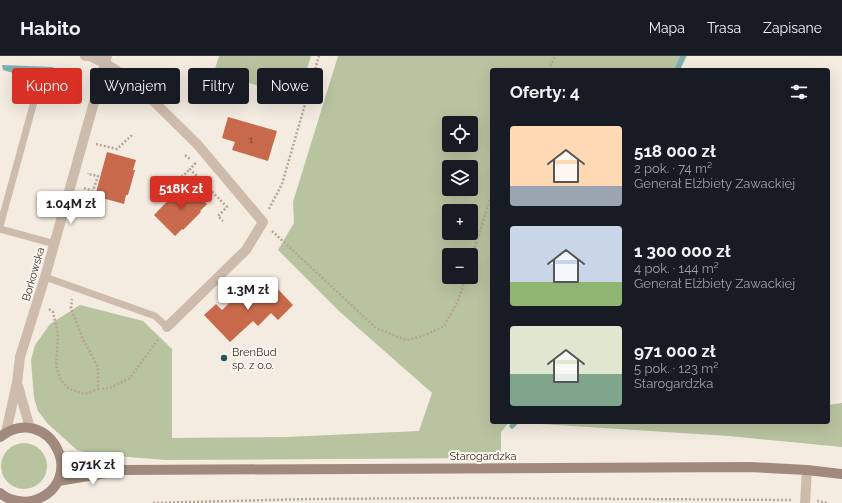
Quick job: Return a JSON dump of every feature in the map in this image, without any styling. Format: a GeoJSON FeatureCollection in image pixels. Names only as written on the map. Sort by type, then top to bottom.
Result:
{"type":"FeatureCollection","features":[{"type":"Feature","properties":{"kind":"main road"},"geometry":{"type":"LineString","coordinates":[[0,493],[14,502],[41,501],[58,481],[62,469],[61,456],[57,446],[41,431],[30,428],[18,428],[3,434]]}},
{"type":"Feature","properties":{"kind":"main road","name":"Starogardzka"},"geometry":{"type":"LineString","coordinates":[[61,456],[124,470]]}},
{"type":"Feature","properties":{"kind":"main road","name":"Starogardzka"},"geometry":{"type":"LineString","coordinates":[[58,481],[124,470],[750,467],[807,470],[842,474]]}},
{"type":"Feature","properties":{"kind":"street"},"geometry":{"type":"LineString","coordinates":[[84,56],[106,59],[135,83],[197,144],[262,222],[246,250],[167,327]]}},
{"type":"Feature","properties":{"kind":"street","name":"Borkowska"},"geometry":{"type":"LineString","coordinates":[[3,434],[17,384],[20,358],[55,244],[106,59]]}},
{"type":"Feature","properties":{"kind":"street","name":"Borkowska"},"geometry":{"type":"LineString","coordinates":[[17,384],[30,428]]}},
{"type":"Feature","properties":{"kind":"street"},"geometry":{"type":"LineString","coordinates":[[806,501],[807,470]]}},
{"type":"Feature","properties":{"kind":"lane"},"geometry":{"type":"LineString","coordinates":[[34,104],[0,228],[55,244]]}},
{"type":"Feature","properties":{"kind":"lane"},"geometry":{"type":"LineString","coordinates":[[45,277],[154,316],[167,327]]}},
{"type":"Feature","properties":{"kind":"path"},"geometry":{"type":"LineString","coordinates":[[319,56],[282,184],[262,222],[376,328],[406,340],[423,336],[444,326],[458,301],[464,284]]}},
{"type":"Feature","properties":{"kind":"path"},"geometry":{"type":"LineString","coordinates":[[550,68],[556,56]]}},
{"type":"Feature","properties":{"kind":"path"},"geometry":{"type":"LineString","coordinates":[[94,151],[96,144],[117,149],[132,135]]}},
{"type":"Feature","properties":{"kind":"path"},"geometry":{"type":"LineString","coordinates":[[175,191],[172,187],[195,164],[186,154]]}},
{"type":"Feature","properties":{"kind":"path"},"geometry":{"type":"LineString","coordinates":[[82,193],[83,188],[94,191],[98,176],[88,174],[90,166]]}},
{"type":"Feature","properties":{"kind":"path"},"geometry":{"type":"LineString","coordinates":[[190,169],[227,207],[218,216],[223,221]]}},
{"type":"Feature","properties":{"kind":"path"},"geometry":{"type":"LineString","coordinates":[[475,248],[490,199]]}},
{"type":"Feature","properties":{"kind":"path"},"geometry":{"type":"LineString","coordinates":[[73,287],[71,308],[82,337],[98,368],[98,389]]}},
{"type":"Feature","properties":{"kind":"path"},"geometry":{"type":"LineString","coordinates":[[38,302],[45,305],[53,312],[58,334],[56,366],[61,380],[69,389],[85,394],[98,389],[110,388],[130,378],[167,327]]}},
{"type":"Feature","properties":{"kind":"path"},"geometry":{"type":"LineString","coordinates":[[619,498],[622,503]]}},
{"type":"Feature","properties":{"kind":"path"},"geometry":{"type":"LineString","coordinates":[[153,503],[308,499],[619,498],[806,501],[828,503]]}},
{"type":"Feature","properties":{"kind":"green space"},"geometry":{"type":"Polygon","coordinates":[[[219,56],[311,56],[307,68],[257,68],[257,85],[249,83],[249,68],[215,68],[219,56]]]}},
{"type":"Feature","properties":{"kind":"green space"},"geometry":{"type":"Polygon","coordinates":[[[338,56],[687,56],[681,68],[490,68],[490,424],[507,424],[501,432],[501,458],[166,460],[92,454],[77,450],[48,424],[38,411],[34,398],[31,360],[35,345],[50,324],[80,305],[143,321],[172,349],[172,438],[286,437],[419,431],[432,393],[340,312],[278,250],[294,223],[293,202],[338,56]]]}},
{"type":"Feature","properties":{"kind":"green space"},"geometry":{"type":"Polygon","coordinates":[[[842,403],[842,447],[729,436],[540,424],[830,424],[830,405],[842,403]]]}},
{"type":"Feature","properties":{"kind":"green space"},"geometry":{"type":"Polygon","coordinates":[[[19,443],[29,443],[37,447],[43,453],[47,461],[47,471],[43,479],[37,485],[29,489],[19,489],[11,485],[5,479],[1,471],[1,461],[5,453],[11,447],[19,443]]]}},
{"type":"Feature","properties":{"kind":"water"},"geometry":{"type":"Polygon","coordinates":[[[2,65],[54,68],[12,68],[12,73],[3,70],[2,65]]]}},
{"type":"Feature","properties":{"kind":"building"},"geometry":{"type":"Polygon","coordinates":[[[228,117],[277,131],[268,161],[232,150],[235,142],[222,138],[228,117]]]}},
{"type":"Feature","properties":{"kind":"building"},"geometry":{"type":"Polygon","coordinates":[[[107,152],[136,160],[133,170],[135,170],[124,204],[95,196],[107,152]]]}},
{"type":"Feature","properties":{"kind":"building"},"geometry":{"type":"Polygon","coordinates":[[[185,183],[207,204],[183,230],[182,229],[175,236],[154,215],[185,183]]]}},
{"type":"Feature","properties":{"kind":"building"},"geometry":{"type":"Polygon","coordinates":[[[266,285],[274,285],[293,305],[278,320],[271,313],[258,326],[253,321],[230,342],[204,315],[216,304],[222,310],[245,288],[254,297],[266,285]]]}},
{"type":"Feature","properties":{"kind":"waterway"},"geometry":{"type":"LineString","coordinates":[[678,68],[683,56]]}},
{"type":"Feature","properties":{"kind":"place","name":"BrenBud sp. z o.o."},"geometry":{"type":"Point","coordinates":[224,358]}}]}
